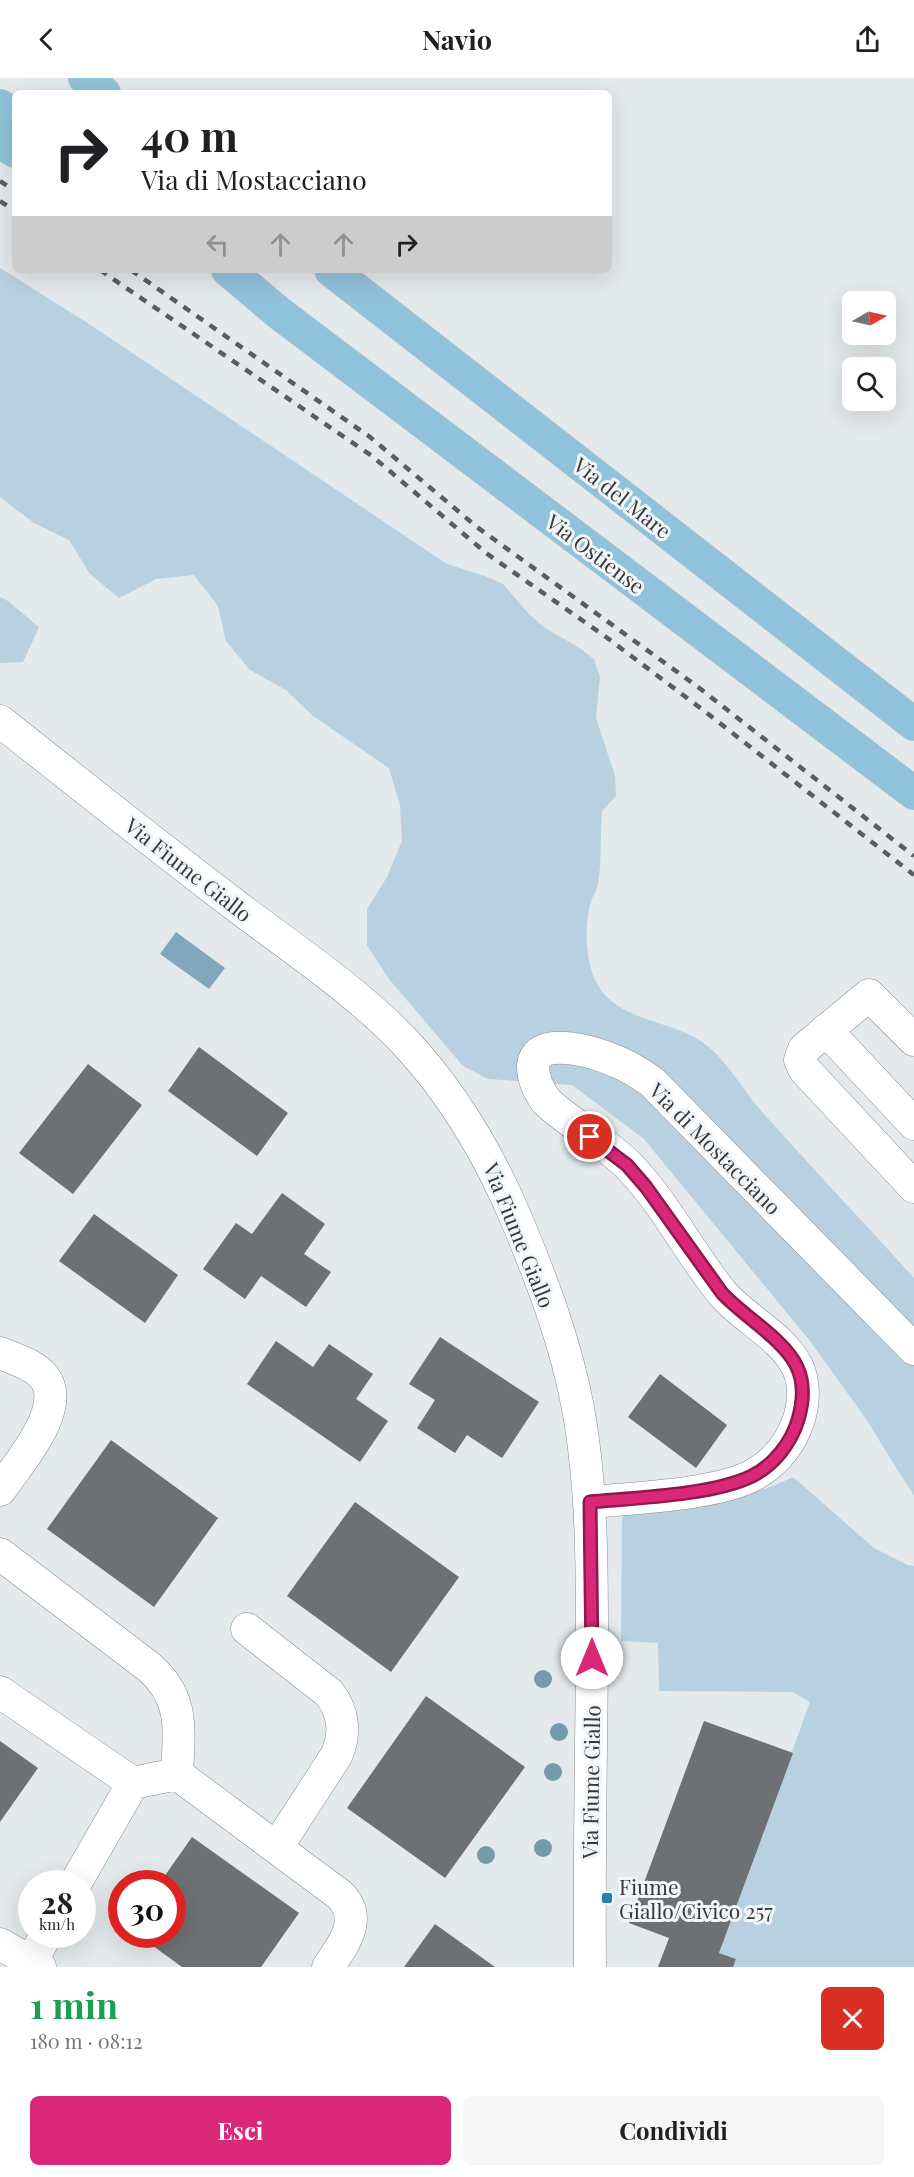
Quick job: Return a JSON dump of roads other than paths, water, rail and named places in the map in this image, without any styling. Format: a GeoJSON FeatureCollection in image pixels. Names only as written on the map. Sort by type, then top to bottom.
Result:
{"type":"FeatureCollection","features":[{"type":"Feature","properties":{"kind":"main road"},"geometry":{"type":"LineString","coordinates":[[85,78],[100,90]]}},
{"type":"Feature","properties":{"kind":"main road","name":"Via Ostiense"},"geometry":{"type":"LineString","coordinates":[[208,273],[279,313]]}},
{"type":"Feature","properties":{"kind":"main road","name":"Via Ostiense"},"geometry":{"type":"LineString","coordinates":[[232,273],[279,313],[914,793]]}},
{"type":"Feature","properties":{"kind":"main road","name":"Via del Mare"},"geometry":{"type":"LineString","coordinates":[[335,273],[914,724]]}},
{"type":"Feature","properties":{"kind":"street","name":"Via Fiume Giallo"},"geometry":{"type":"LineString","coordinates":[[0,722],[360,1001],[402,1039],[446,1091],[478,1138],[494,1167],[547,1295],[566,1358],[577,1406],[590,1502],[592,1640],[590,1967]]}},
{"type":"Feature","properties":{"kind":"street"},"geometry":{"type":"LineString","coordinates":[[914,1040],[869,996],[804,1049],[800,1060],[804,1069],[914,1187]]}},
{"type":"Feature","properties":{"kind":"street"},"geometry":{"type":"LineString","coordinates":[[826,1030],[914,1124]]}},
{"type":"Feature","properties":{"kind":"street","name":"Via di Mostacciano"},"geometry":{"type":"LineString","coordinates":[[590,1502],[691,1491],[714,1487],[753,1475],[777,1457],[792,1436],[801,1411],[803,1390],[797,1366],[789,1353],[722,1293],[646,1187],[627,1165],[546,1101],[538,1090],[533,1070],[534,1059],[540,1051],[553,1047],[590,1052],[618,1062],[652,1082],[914,1349]]}},
{"type":"Feature","properties":{"kind":"street"},"geometry":{"type":"LineString","coordinates":[[0,1353],[39,1372],[48,1383],[51,1399],[45,1423],[0,1490]]}},
{"type":"Feature","properties":{"kind":"street"},"geometry":{"type":"LineString","coordinates":[[0,1554],[161,1679],[171,1694],[178,1719],[177,1774]]}},
{"type":"Feature","properties":{"kind":"street"},"geometry":{"type":"LineString","coordinates":[[247,1629],[329,1693],[341,1720],[342,1742],[336,1756],[277,1847]]}},
{"type":"Feature","properties":{"kind":"street"},"geometry":{"type":"LineString","coordinates":[[0,1692],[133,1783],[177,1774],[340,1895],[349,1907],[350,1933],[328,1967]]}},
{"type":"Feature","properties":{"kind":"street"},"geometry":{"type":"LineString","coordinates":[[83,1870],[133,1783]]}},
{"type":"Feature","properties":{"kind":"street"},"geometry":{"type":"LineString","coordinates":[[0,1944],[35,1964],[41,1948]]}},
{"type":"Feature","properties":{"kind":"railway"},"geometry":{"type":"LineString","coordinates":[[0,181],[12,189]]}},
{"type":"Feature","properties":{"kind":"railway"},"geometry":{"type":"LineString","coordinates":[[0,201],[12,209]]}},
{"type":"Feature","properties":{"kind":"railway"},"geometry":{"type":"LineString","coordinates":[[104,273],[372,456],[486,553],[606,637],[914,875]]}},
{"type":"Feature","properties":{"kind":"railway"},"geometry":{"type":"LineString","coordinates":[[135,273],[370,437],[477,527],[698,687],[914,856]]}},
{"type":"Feature","properties":{"kind":"place","name":"Fiume Giallo/Civico 257"},"geometry":{"type":"Point","coordinates":[607,1898]}}]}
